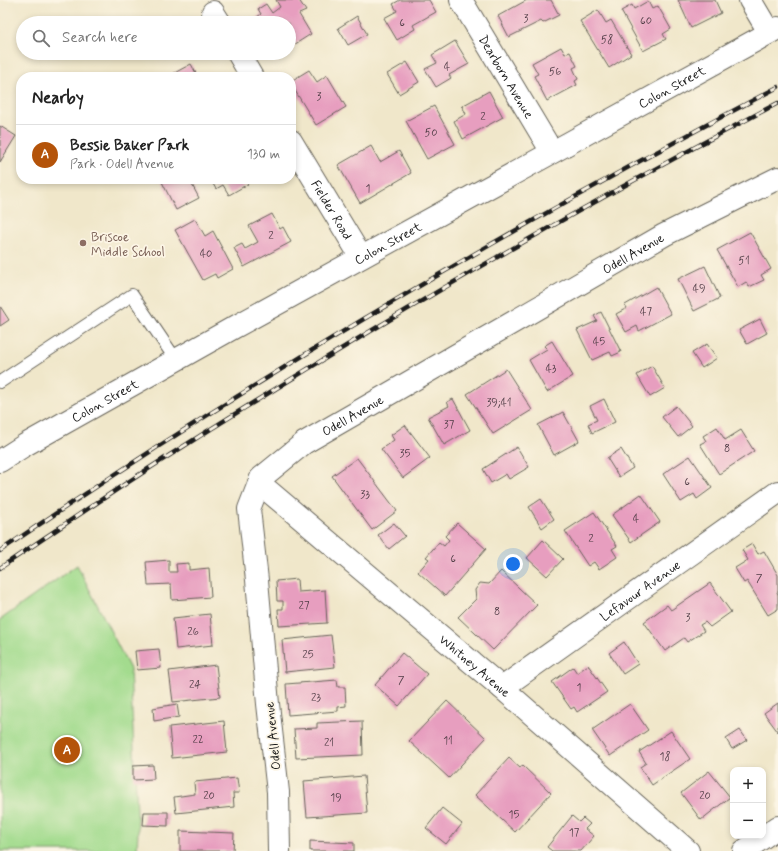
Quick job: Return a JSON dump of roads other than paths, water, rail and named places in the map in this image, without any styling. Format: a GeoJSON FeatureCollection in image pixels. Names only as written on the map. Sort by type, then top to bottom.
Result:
{"type":"FeatureCollection","features":[{"type":"Feature","properties":{"kind":"street","name":"Dearborn Avenue"},"geometry":{"type":"LineString","coordinates":[[461,0],[552,152]]}},
{"type":"Feature","properties":{"kind":"street"},"geometry":{"type":"LineString","coordinates":[[750,0],[774,30]]}},
{"type":"Feature","properties":{"kind":"street","name":"Colon Street"},"geometry":{"type":"LineString","coordinates":[[0,461],[25,445],[176,360],[774,30]]}},
{"type":"Feature","properties":{"kind":"street"},"geometry":{"type":"LineString","coordinates":[[242,60],[249,72]]}},
{"type":"Feature","properties":{"kind":"street","name":"Fielder Road"},"geometry":{"type":"LineString","coordinates":[[296,149],[361,257]]}},
{"type":"Feature","properties":{"kind":"street","name":"Odell Avenue"},"geometry":{"type":"LineString","coordinates":[[279,851],[278,792],[249,509],[261,478],[304,443],[664,234],[778,178]]}},
{"type":"Feature","properties":{"kind":"street","name":"Whitney Avenue"},"geometry":{"type":"LineString","coordinates":[[259,483],[502,688],[688,851]]}},
{"type":"Feature","properties":{"kind":"street","name":"Lefavour Avenue"},"geometry":{"type":"LineString","coordinates":[[502,688],[778,492]]}},
{"type":"Feature","properties":{"kind":"street"},"geometry":{"type":"LineString","coordinates":[[744,851],[778,827]]}},
{"type":"Feature","properties":{"kind":"lane"},"geometry":{"type":"LineString","coordinates":[[0,382],[132,295],[176,360]]}},
{"type":"Feature","properties":{"kind":"railway"},"geometry":{"type":"LineString","coordinates":[[0,551],[189,426],[383,308],[579,195],[778,87]]}},
{"type":"Feature","properties":{"kind":"railway"},"geometry":{"type":"LineString","coordinates":[[0,568],[159,462],[311,367],[542,231],[778,103]]}},
{"type":"Feature","properties":{"kind":"place","name":"Briscoe Middle School"},"geometry":{"type":"Point","coordinates":[83,243]}},
{"type":"Feature","properties":{"kind":"place","name":"Bessie Baker Park"},"geometry":{"type":"Point","coordinates":[67,750]}}]}
